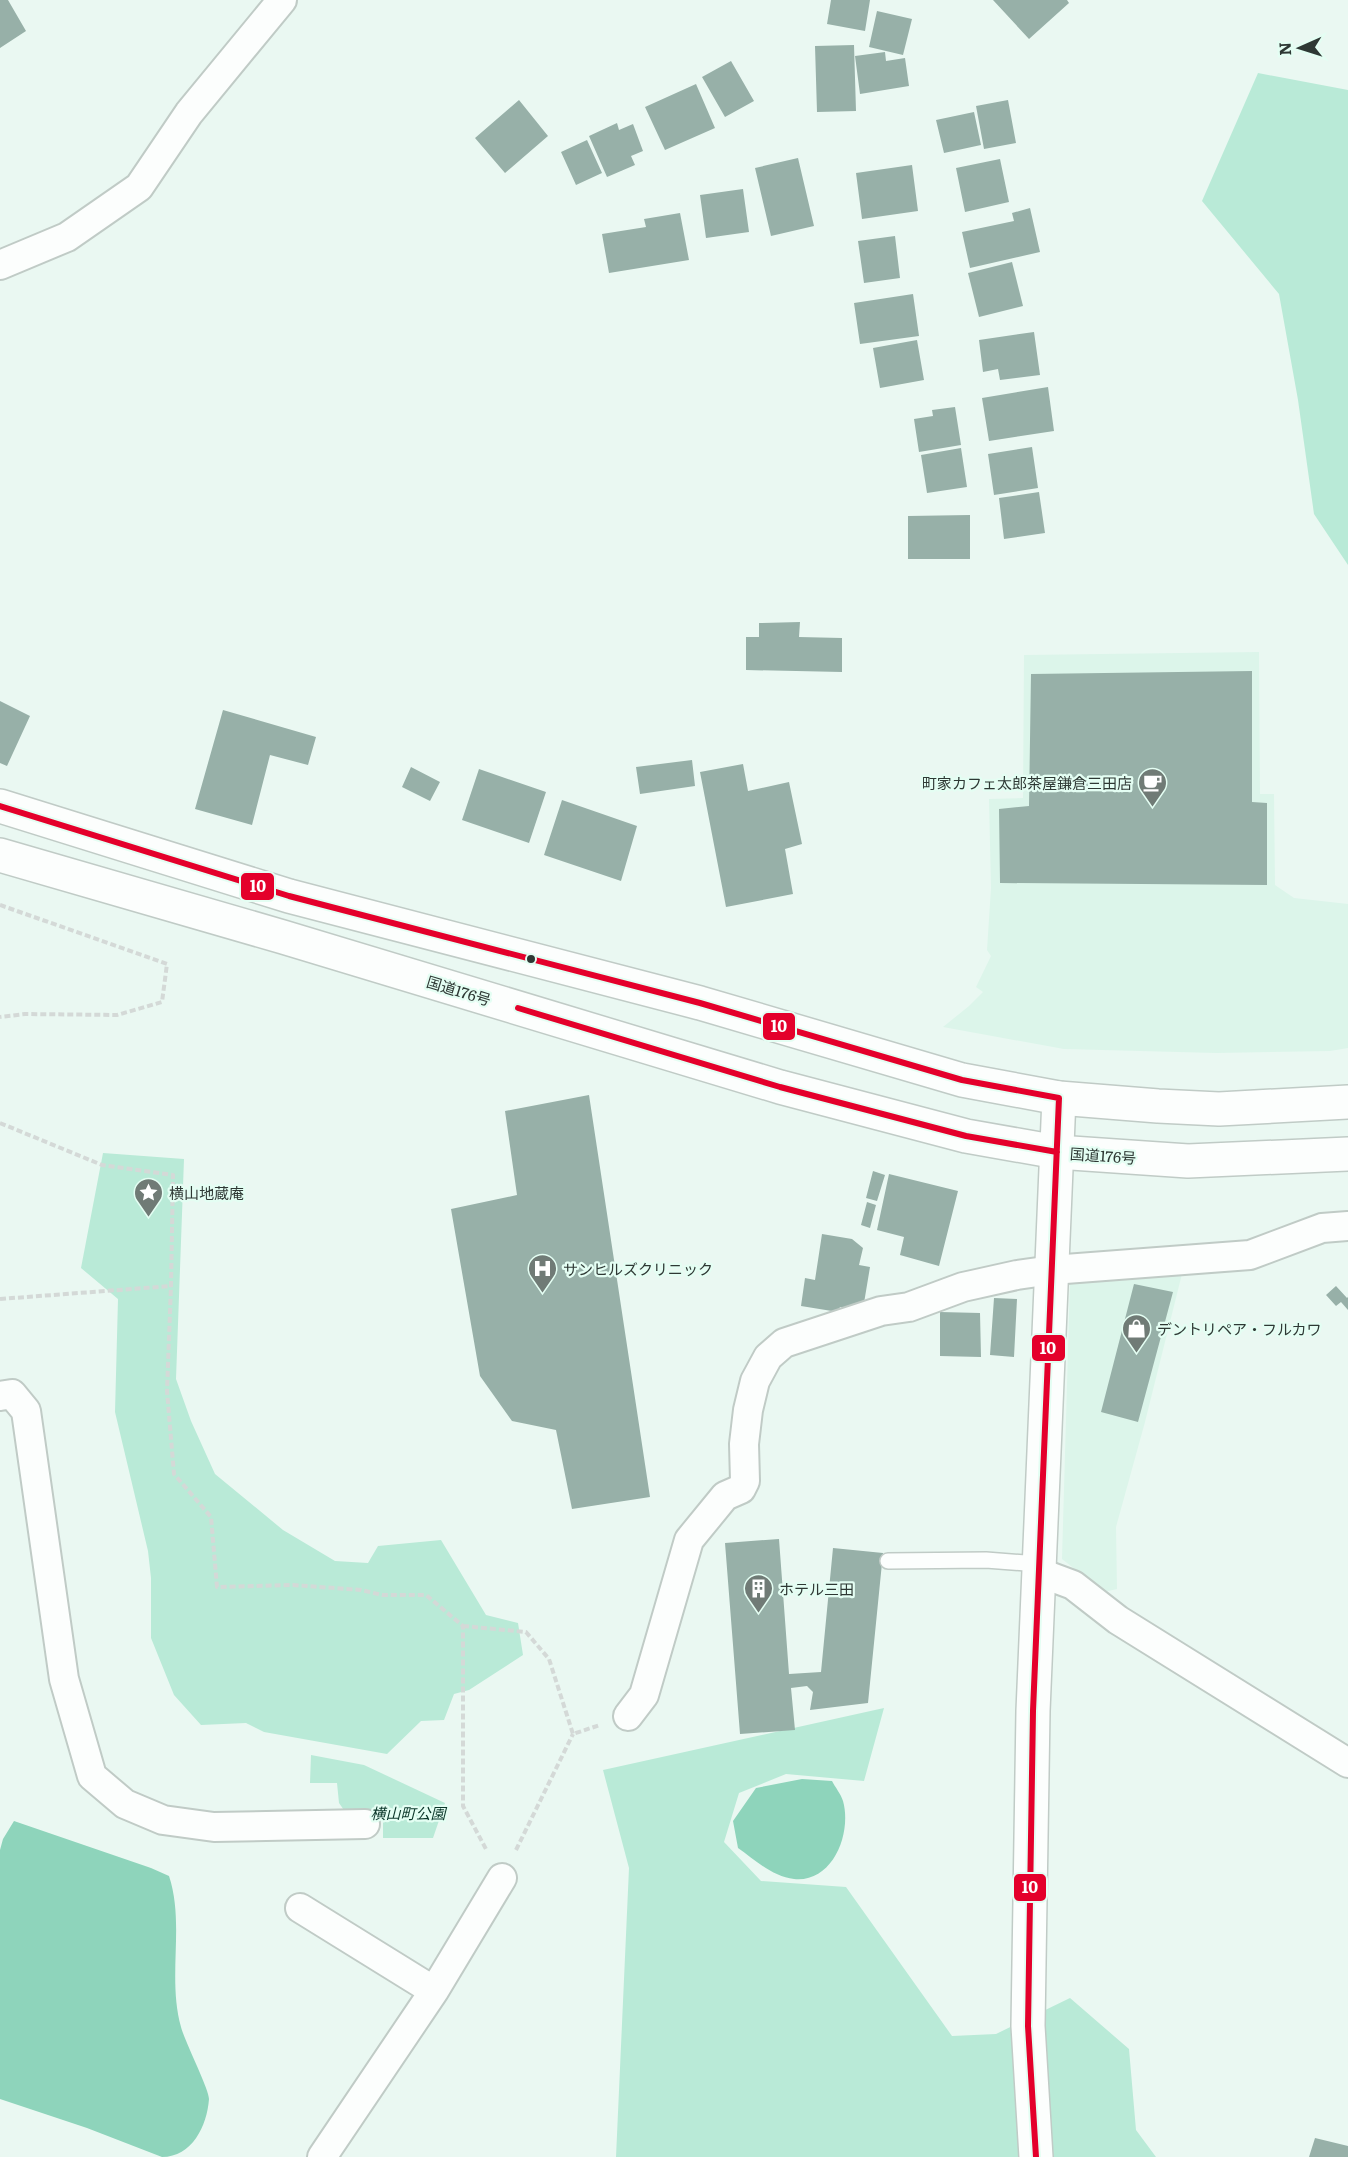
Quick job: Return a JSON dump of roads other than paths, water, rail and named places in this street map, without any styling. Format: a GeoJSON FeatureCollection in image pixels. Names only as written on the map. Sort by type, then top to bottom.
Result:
{"type":"FeatureCollection","features":[{"type":"Feature","properties":{"kind":"main road"},"geometry":{"type":"LineString","coordinates":[[0,806],[301,900],[700,1003],[962,1080],[1059,1098],[1219,1109],[1348,1102]]}},
{"type":"Feature","properties":{"kind":"main road","name":"国道176号"},"geometry":{"type":"LineString","coordinates":[[0,855],[283,937],[780,1087],[966,1136],[1057,1152],[1188,1161],[1348,1154]]}},
{"type":"Feature","properties":{"kind":"main road"},"geometry":{"type":"LineString","coordinates":[[1036,2157],[1028,2026],[1033,1711],[1059,1098]]}},
{"type":"Feature","properties":{"kind":"street"},"geometry":{"type":"LineString","coordinates":[[0,265],[67,237],[139,187],[189,113],[282,0]]}},
{"type":"Feature","properties":{"kind":"street"},"geometry":{"type":"LineString","coordinates":[[628,1716],[644,1695],[689,1540],[725,1496],[741,1489],[745,1481],[744,1444],[748,1410],[755,1381],[768,1357],[784,1343],[881,1311],[909,1307],[963,1287],[1052,1269],[1250,1255],[1322,1228],[1348,1226]]}},
{"type":"Feature","properties":{"kind":"street"},"geometry":{"type":"LineString","coordinates":[[0,1396],[12,1394],[26,1411],[64,1679],[92,1776],[125,1804],[162,1820],[214,1827],[364,1824]]}},
{"type":"Feature","properties":{"kind":"street"},"geometry":{"type":"LineString","coordinates":[[1039,1568],[1073,1585],[1119,1620],[1348,1762]]}},
{"type":"Feature","properties":{"kind":"street"},"geometry":{"type":"LineString","coordinates":[[322,2157],[434,1990],[502,1878]]}},
{"type":"Feature","properties":{"kind":"street"},"geometry":{"type":"LineString","coordinates":[[300,1908],[434,1990]]}},
{"type":"Feature","properties":{"kind":"lane"},"geometry":{"type":"LineString","coordinates":[[888,1561],[986,1560],[1039,1568]]}},
{"type":"Feature","properties":{"kind":"place","name":"町家カフェ太郎茶屋鎌倉三田店"},"geometry":{"type":"Point","coordinates":[1153,808]}},
{"type":"Feature","properties":{"kind":"place","name":"横山地蔵庵"},"geometry":{"type":"Point","coordinates":[148,1218]}},
{"type":"Feature","properties":{"kind":"place","name":"サンヒルズクリニック"},"geometry":{"type":"Point","coordinates":[542,1294]}},
{"type":"Feature","properties":{"kind":"place","name":"デントリペア・フルカワ"},"geometry":{"type":"Point","coordinates":[1136,1354]}},
{"type":"Feature","properties":{"kind":"place","name":"ホテル三田"},"geometry":{"type":"Point","coordinates":[758,1614]}},
{"type":"Feature","properties":{"kind":"park label","name":"横山町公園"},"geometry":{"type":"Point","coordinates":[408,1812]}}]}
